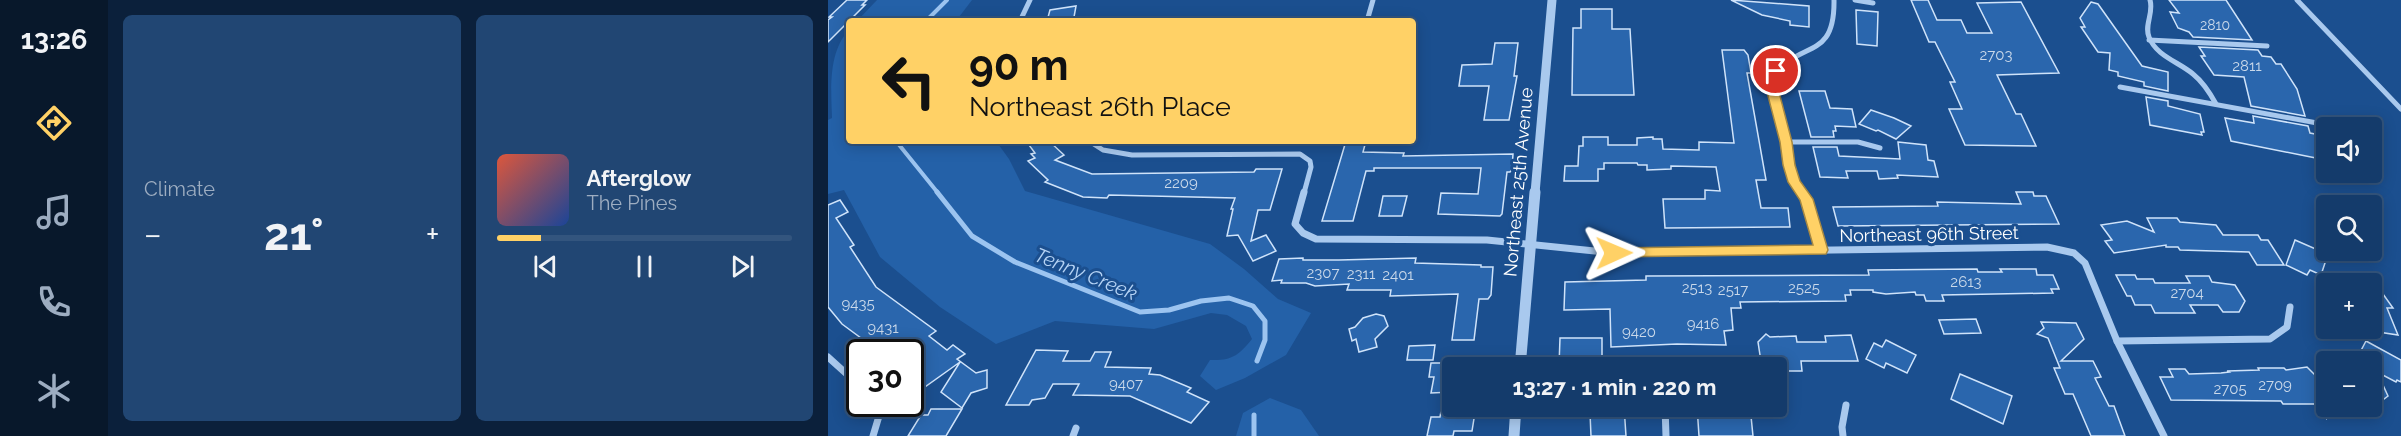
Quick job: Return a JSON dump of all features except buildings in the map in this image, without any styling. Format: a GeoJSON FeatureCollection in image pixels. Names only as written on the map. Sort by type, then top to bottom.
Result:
{"type":"FeatureCollection","features":[{"type":"Feature","properties":{"kind":"street"},"geometry":{"type":"LineString","coordinates":[[1021,18],[1030,0]]}},
{"type":"Feature","properties":{"kind":"street"},"geometry":{"type":"LineString","coordinates":[[1368,18],[1373,0]]}},
{"type":"Feature","properties":{"kind":"street","name":"Northeast 25th Avenue"},"geometry":{"type":"LineString","coordinates":[[1521,357],[1552,0]]}},
{"type":"Feature","properties":{"kind":"street"},"geometry":{"type":"LineString","coordinates":[[1821,250],[1807,199],[1794,182],[1774,96],[1773,81],[1776,71],[1784,62],[1826,38],[1834,22],[1834,0]]}},
{"type":"Feature","properties":{"kind":"street"},"geometry":{"type":"LineString","coordinates":[[1855,0],[1873,3]]}},
{"type":"Feature","properties":{"kind":"street"},"geometry":{"type":"LineString","coordinates":[[2150,0],[2154,9],[2147,32],[2149,40],[2161,52],[2196,76],[2208,89],[2216,104]]}},
{"type":"Feature","properties":{"kind":"street"},"geometry":{"type":"LineString","coordinates":[[2297,0],[2401,109]]}},
{"type":"Feature","properties":{"kind":"street"},"geometry":{"type":"LineString","coordinates":[[2149,40],[2267,46]]}},
{"type":"Feature","properties":{"kind":"street"},"geometry":{"type":"LineString","coordinates":[[2120,87],[2316,123]]}},
{"type":"Feature","properties":{"kind":"street"},"geometry":{"type":"LineString","coordinates":[[1786,142],[1858,142],[1880,148]]}},
{"type":"Feature","properties":{"kind":"street","name":"Northeast 96th Street"},"geometry":{"type":"LineString","coordinates":[[1094,144],[1103,150],[1132,155],[1300,154],[1310,161],[1311,167],[1295,224],[1303,233],[1316,238],[1417,238],[1531,243],[1614,253],[2047,247],[2074,253],[2088,268],[2117,341]]}},
{"type":"Feature","properties":{"kind":"street"},"geometry":{"type":"LineString","coordinates":[[2164,436],[2117,341],[2270,339],[2288,328],[2291,320],[2290,307]]}},
{"type":"Feature","properties":{"kind":"street"},"geometry":{"type":"LineString","coordinates":[[828,357],[846,373]]}},
{"type":"Feature","properties":{"kind":"street"},"geometry":{"type":"LineString","coordinates":[[1844,436],[1842,427],[1846,405]]}},
{"type":"Feature","properties":{"kind":"street"},"geometry":{"type":"LineString","coordinates":[[873,436],[879,417]]}},
{"type":"Feature","properties":{"kind":"street"},"geometry":{"type":"LineString","coordinates":[[1514,436],[1515,417]]}},
{"type":"Feature","properties":{"kind":"street"},"geometry":{"type":"LineString","coordinates":[[1665,417],[1666,436]]}},
{"type":"Feature","properties":{"kind":"shaded area"},"geometry":{"type":"Polygon","coordinates":[[[877,0],[972,0],[958,18],[860,18],[877,0]]]}},
{"type":"Feature","properties":{"kind":"shaded area"},"geometry":{"type":"Polygon","coordinates":[[[846,34],[846,144],[998,144],[1009,159],[1025,191],[1210,244],[1244,269],[1278,299],[1311,313],[1286,355],[1245,378],[1216,390],[1200,376],[1210,360],[1234,356],[1252,339],[1246,326],[1227,315],[1211,313],[1154,329],[1055,321],[996,344],[940,307],[880,257],[844,190],[828,194],[828,120],[832,118],[832,71],[842,39],[846,34]]]}},
{"type":"Feature","properties":{"kind":"shaded area"},"geometry":{"type":"Polygon","coordinates":[[[1270,398],[1301,410],[1319,436],[1236,436],[1243,413],[1270,398]]]}},
{"type":"Feature","properties":{"kind":"waterway","name":"Tenny Creek"},"geometry":{"type":"LineString","coordinates":[[929,18],[947,0]]}},
{"type":"Feature","properties":{"kind":"waterway","name":"Tenny Creek"},"geometry":{"type":"LineString","coordinates":[[898,144],[938,193]]}},
{"type":"Feature","properties":{"kind":"waterway","name":"Tenny Creek"},"geometry":{"type":"LineString","coordinates":[[937,192],[972,236],[1015,262],[1140,312],[1169,310],[1201,301],[1229,298],[1253,306],[1265,321],[1265,340],[1257,361]]}},
{"type":"Feature","properties":{"kind":"waterway","name":"Tenny Creek"},"geometry":{"type":"LineString","coordinates":[[1254,415],[1254,436]]}},
{"type":"Feature","properties":{"kind":"route"},"geometry":{"type":"LineString","coordinates":[[1614,253],[1821,250],[1807,199],[1794,182],[1789,165],[1786,142],[1774,96],[1773,81],[1776,71]]}}]}
